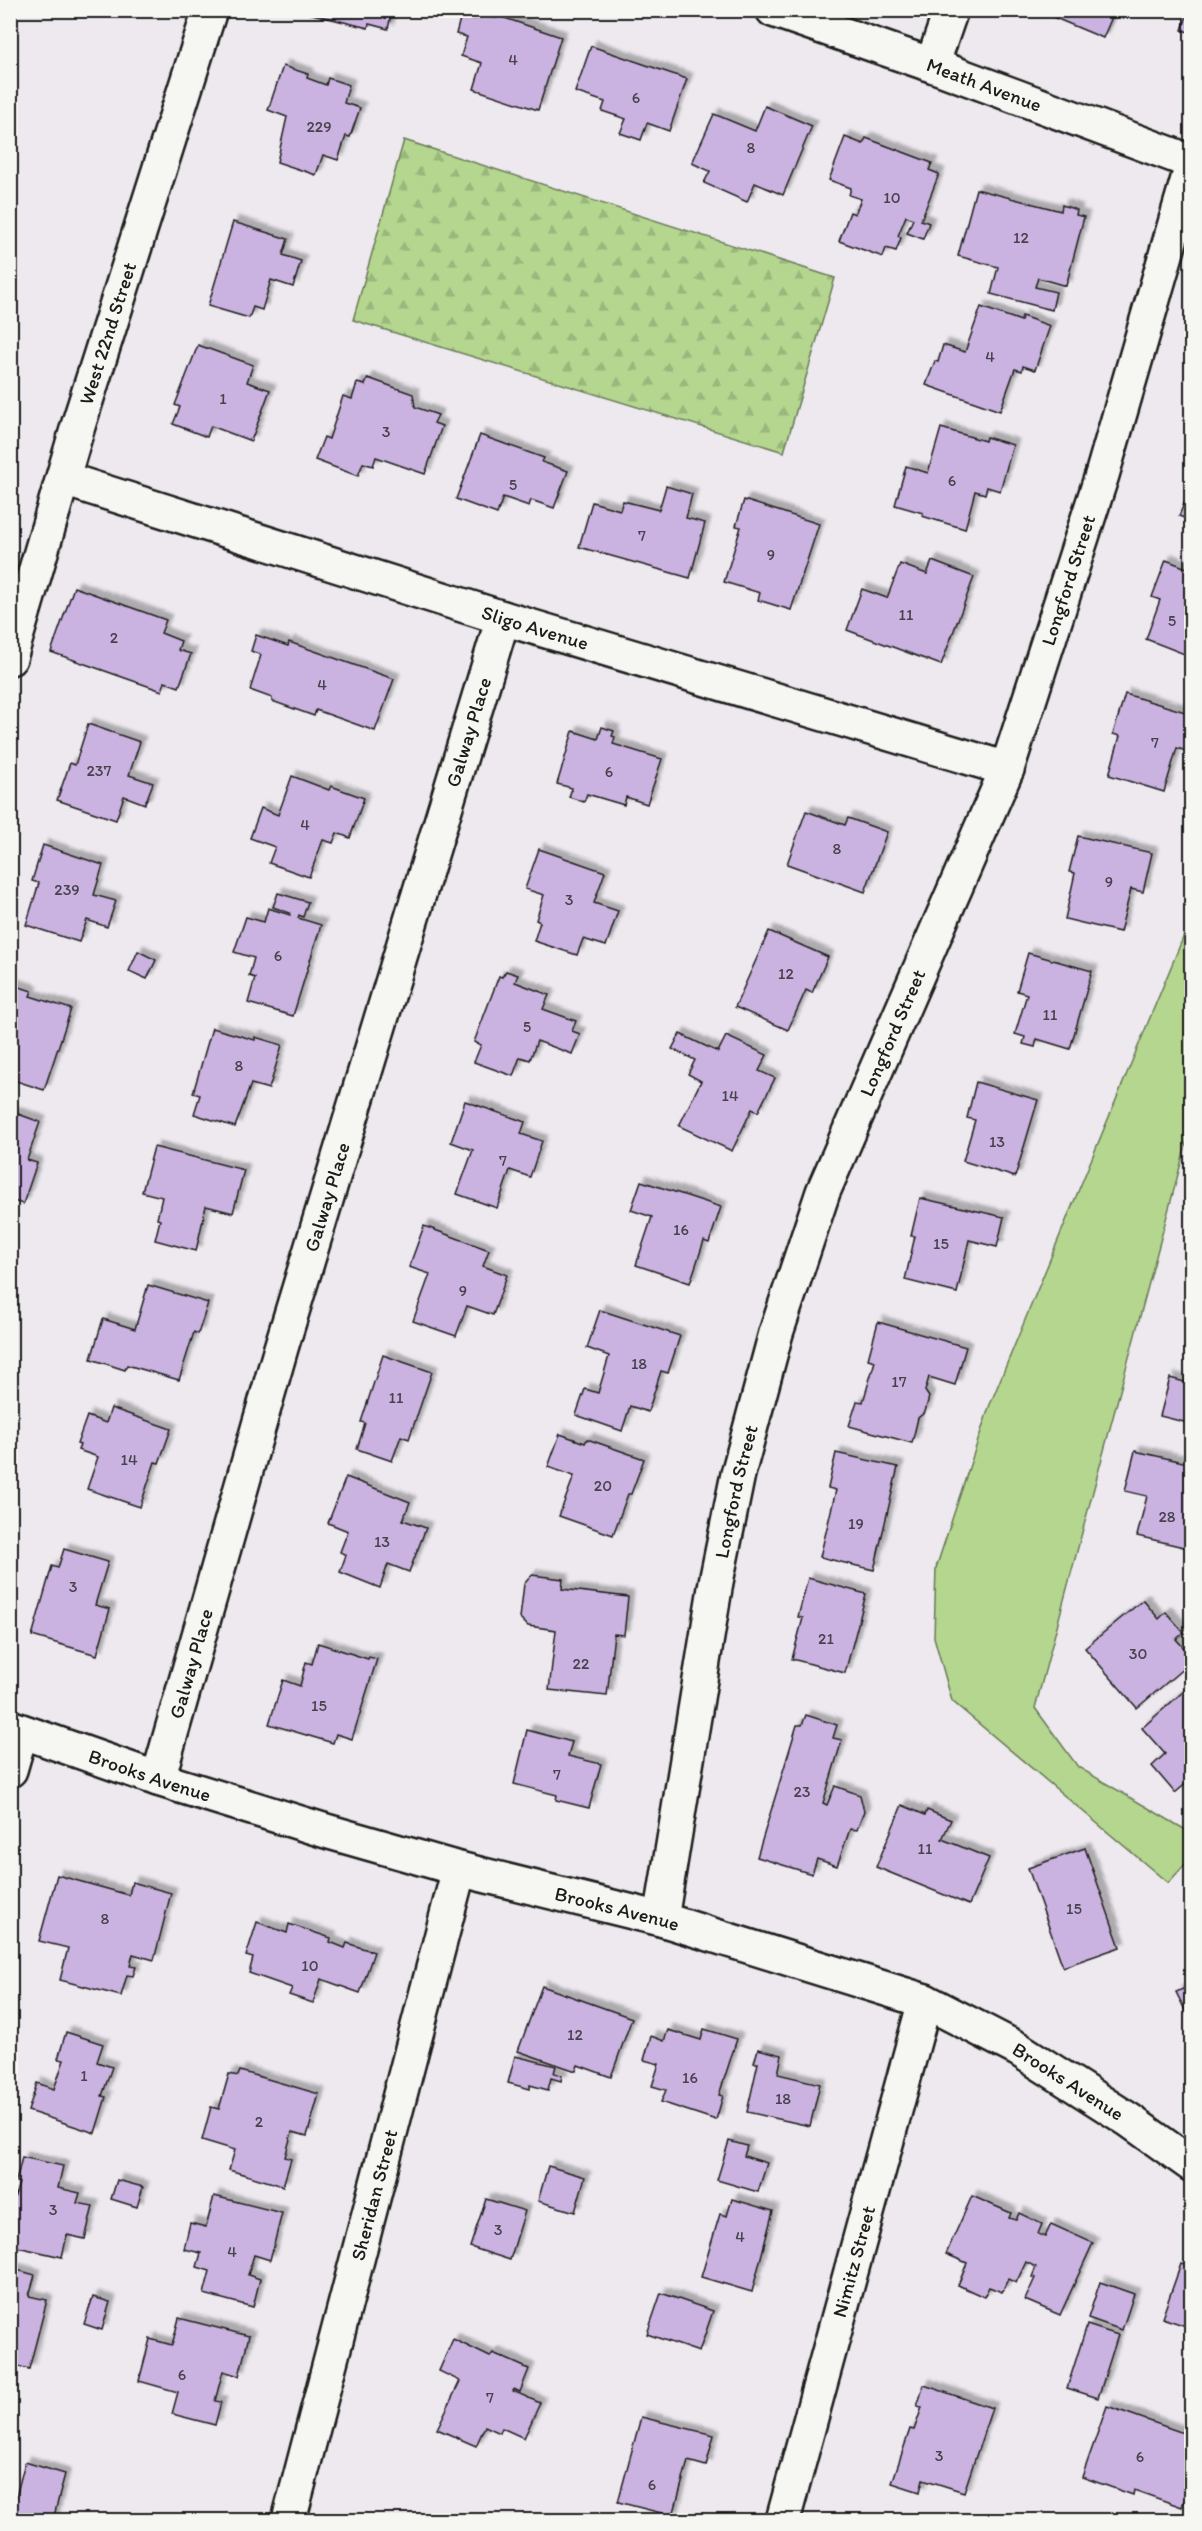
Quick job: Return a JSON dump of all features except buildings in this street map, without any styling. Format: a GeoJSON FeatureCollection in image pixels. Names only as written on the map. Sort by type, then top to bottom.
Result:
{"type":"FeatureCollection","features":[{"type":"Feature","properties":{"kind":"street","name":"West 22nd Street"},"geometry":{"type":"LineString","coordinates":[[10,658],[78,426],[170,130],[210,10]]}},
{"type":"Feature","properties":{"kind":"street","name":"Meath Avenue"},"geometry":{"type":"LineString","coordinates":[[773,10],[932,65],[1191,163]]}},
{"type":"Feature","properties":{"kind":"street"},"geometry":{"type":"LineString","coordinates":[[932,65],[951,10]]}},
{"type":"Feature","properties":{"kind":"street","name":"Longford Street"},"geometry":{"type":"LineString","coordinates":[[661,1919],[718,1571],[738,1474],[776,1332],[823,1192],[1007,769],[1102,474],[1191,163]]}},
{"type":"Feature","properties":{"kind":"street","name":"Sligo Avenue"},"geometry":{"type":"LineString","coordinates":[[64,478],[503,618],[1007,769]]}},
{"type":"Feature","properties":{"kind":"street","name":"Galway Place"},"geometry":{"type":"LineString","coordinates":[[158,1779],[281,1348],[503,618]]}},
{"type":"Feature","properties":{"kind":"street"},"geometry":{"type":"LineString","coordinates":[[10,1770],[16,1729]]}},
{"type":"Feature","properties":{"kind":"street","name":"Brooks Avenue"},"geometry":{"type":"LineString","coordinates":[[16,1729],[158,1779],[459,1869],[661,1919],[925,2001],[1018,2049],[1129,2120],[1191,2165]]}},
{"type":"Feature","properties":{"kind":"street","name":"Sheridan Street"},"geometry":{"type":"LineString","coordinates":[[289,2520],[459,1869]]}},
{"type":"Feature","properties":{"kind":"street","name":"Nimitz Street"},"geometry":{"type":"LineString","coordinates":[[783,2520],[925,2001]]}},
{"type":"Feature","properties":{"kind":"green space"},"geometry":{"type":"Polygon","coordinates":[[[404,140],[835,278],[784,452],[353,320],[404,140]]]}},
{"type":"Feature","properties":{"kind":"green space"},"geometry":{"type":"Polygon","coordinates":[[[1191,929],[1191,1126],[1035,1708],[1078,1767],[1191,1833],[1191,1858],[1168,1883],[952,1701],[934,1637],[936,1568],[989,1407],[1185,933],[1191,929]]]}}]}
